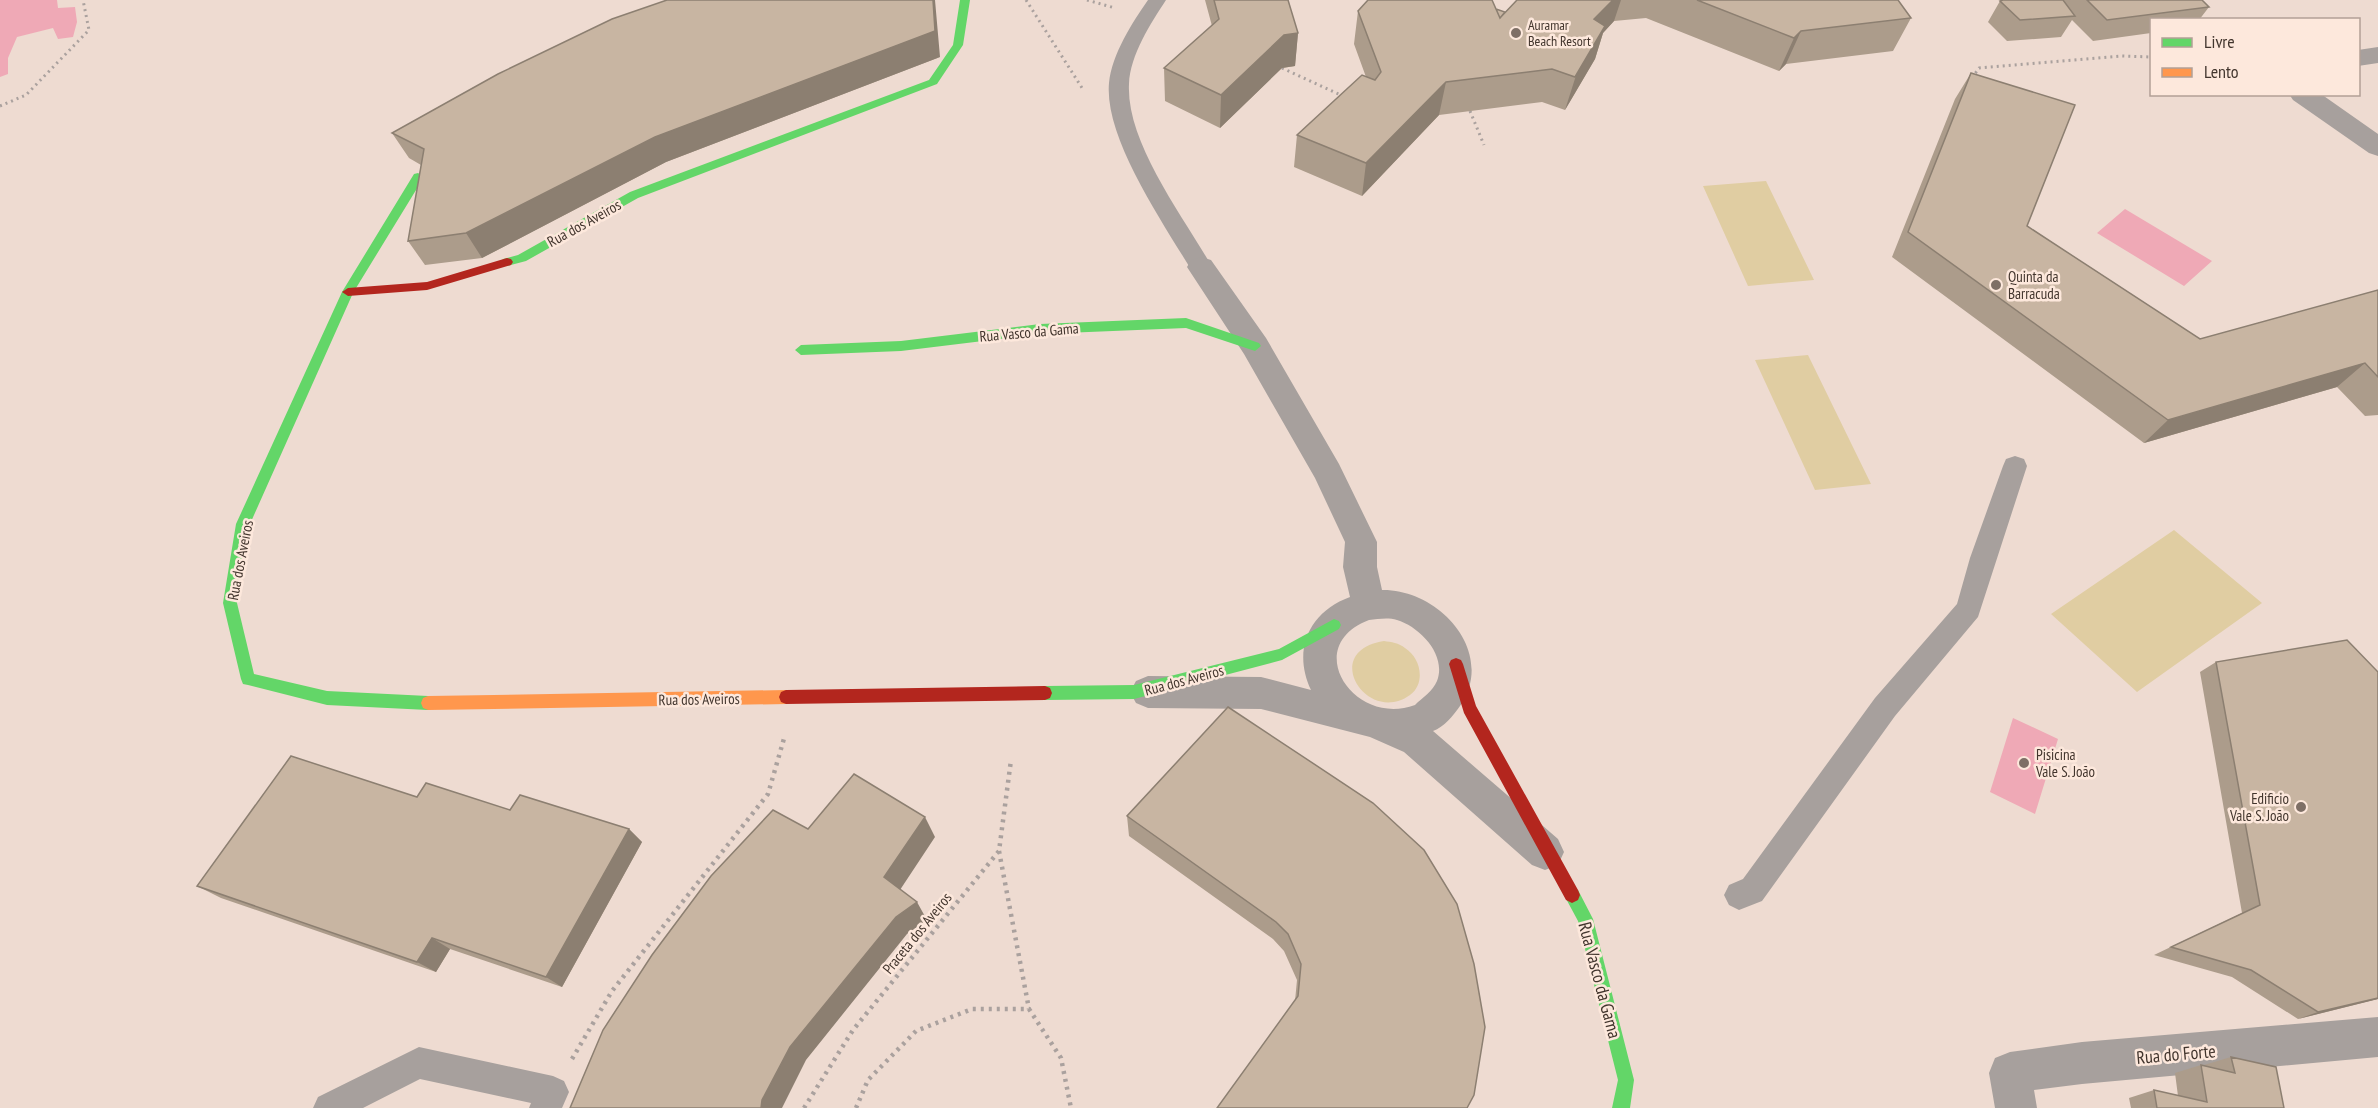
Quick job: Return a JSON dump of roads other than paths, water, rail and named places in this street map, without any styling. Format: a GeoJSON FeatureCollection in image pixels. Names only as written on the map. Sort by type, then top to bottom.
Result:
{"type":"FeatureCollection","features":[{"type":"Feature","properties":{"kind":"street","name":"Rua dos Aveiros"},"geometry":{"type":"LineString","coordinates":[[965,0],[958,45],[933,82],[633,195],[522,258],[427,286],[348,292],[243,524],[230,603],[248,679],[327,698],[418,703],[1134,692],[1282,654],[1334,625]]}},
{"type":"Feature","properties":{"kind":"street"},"geometry":{"type":"LineString","coordinates":[[2360,58],[2378,55]]}},
{"type":"Feature","properties":{"kind":"street"},"geometry":{"type":"LineString","coordinates":[[2305,96],[2378,147]]}},
{"type":"Feature","properties":{"kind":"street"},"geometry":{"type":"LineString","coordinates":[[2342,96],[2358,121],[2378,139]]}},
{"type":"Feature","properties":{"kind":"street"},"geometry":{"type":"LineString","coordinates":[[348,292],[418,177]]}},
{"type":"Feature","properties":{"kind":"street"},"geometry":{"type":"LineString","coordinates":[[1201,267],[1255,346],[1328,473],[1360,542],[1360,567],[1368,605]]}},
{"type":"Feature","properties":{"kind":"street","name":"Rua Vasco da Gama"},"geometry":{"type":"LineString","coordinates":[[801,350],[901,346],[1040,330],[1186,323],[1255,346]]}},
{"type":"Feature","properties":{"kind":"street"},"geometry":{"type":"LineString","coordinates":[[1134,692],[1261,693],[1366,721],[1413,723],[1437,710],[1454,685],[1456,664],[1453,652],[1442,633],[1429,620],[1398,606],[1368,605],[1339,618],[1323,636],[1318,666],[1325,687],[1336,704],[1366,721]]}},
{"type":"Feature","properties":{"kind":"street","name":"Rua Vasco da Gama"},"geometry":{"type":"LineString","coordinates":[[1456,664],[1469,708],[1585,920],[1626,1080],[1621,1108]]}},
{"type":"Feature","properties":{"kind":"street","name":"Rua Vasco da Gama"},"geometry":{"type":"LineString","coordinates":[[1366,721],[1418,740],[1552,858]]}},
{"type":"Feature","properties":{"kind":"street","name":"Rua do Forte"},"geometry":{"type":"LineString","coordinates":[[2016,1108],[2010,1073],[2094,1062],[2378,1037]]}},
{"type":"Feature","properties":{"kind":"lane"},"geometry":{"type":"LineString","coordinates":[[1157,0],[1135,40],[1118,82],[1120,112],[1132,144],[1201,267]]}},
{"type":"Feature","properties":{"kind":"lane"},"geometry":{"type":"LineString","coordinates":[[1739,895],[1752,891],[1885,706],[1969,609],[1983,558],[2015,466]]}},
{"type":"Feature","properties":{"kind":"lane"},"geometry":{"type":"LineString","coordinates":[[329,1108],[419,1063],[549,1100]]}},
{"type":"Feature","properties":{"kind":"place","name":"Auramar Beach Resort"},"geometry":{"type":"Point","coordinates":[1516,33]}},
{"type":"Feature","properties":{"kind":"place","name":"Quinta da Barracuda"},"geometry":{"type":"Point","coordinates":[1996,285]}},
{"type":"Feature","properties":{"kind":"place","name":"Pisicina Vale S. João"},"geometry":{"type":"Point","coordinates":[2024,763]}},
{"type":"Feature","properties":{"kind":"place","name":"Edificio Vale S. João"},"geometry":{"type":"Point","coordinates":[2301,807]}}]}
